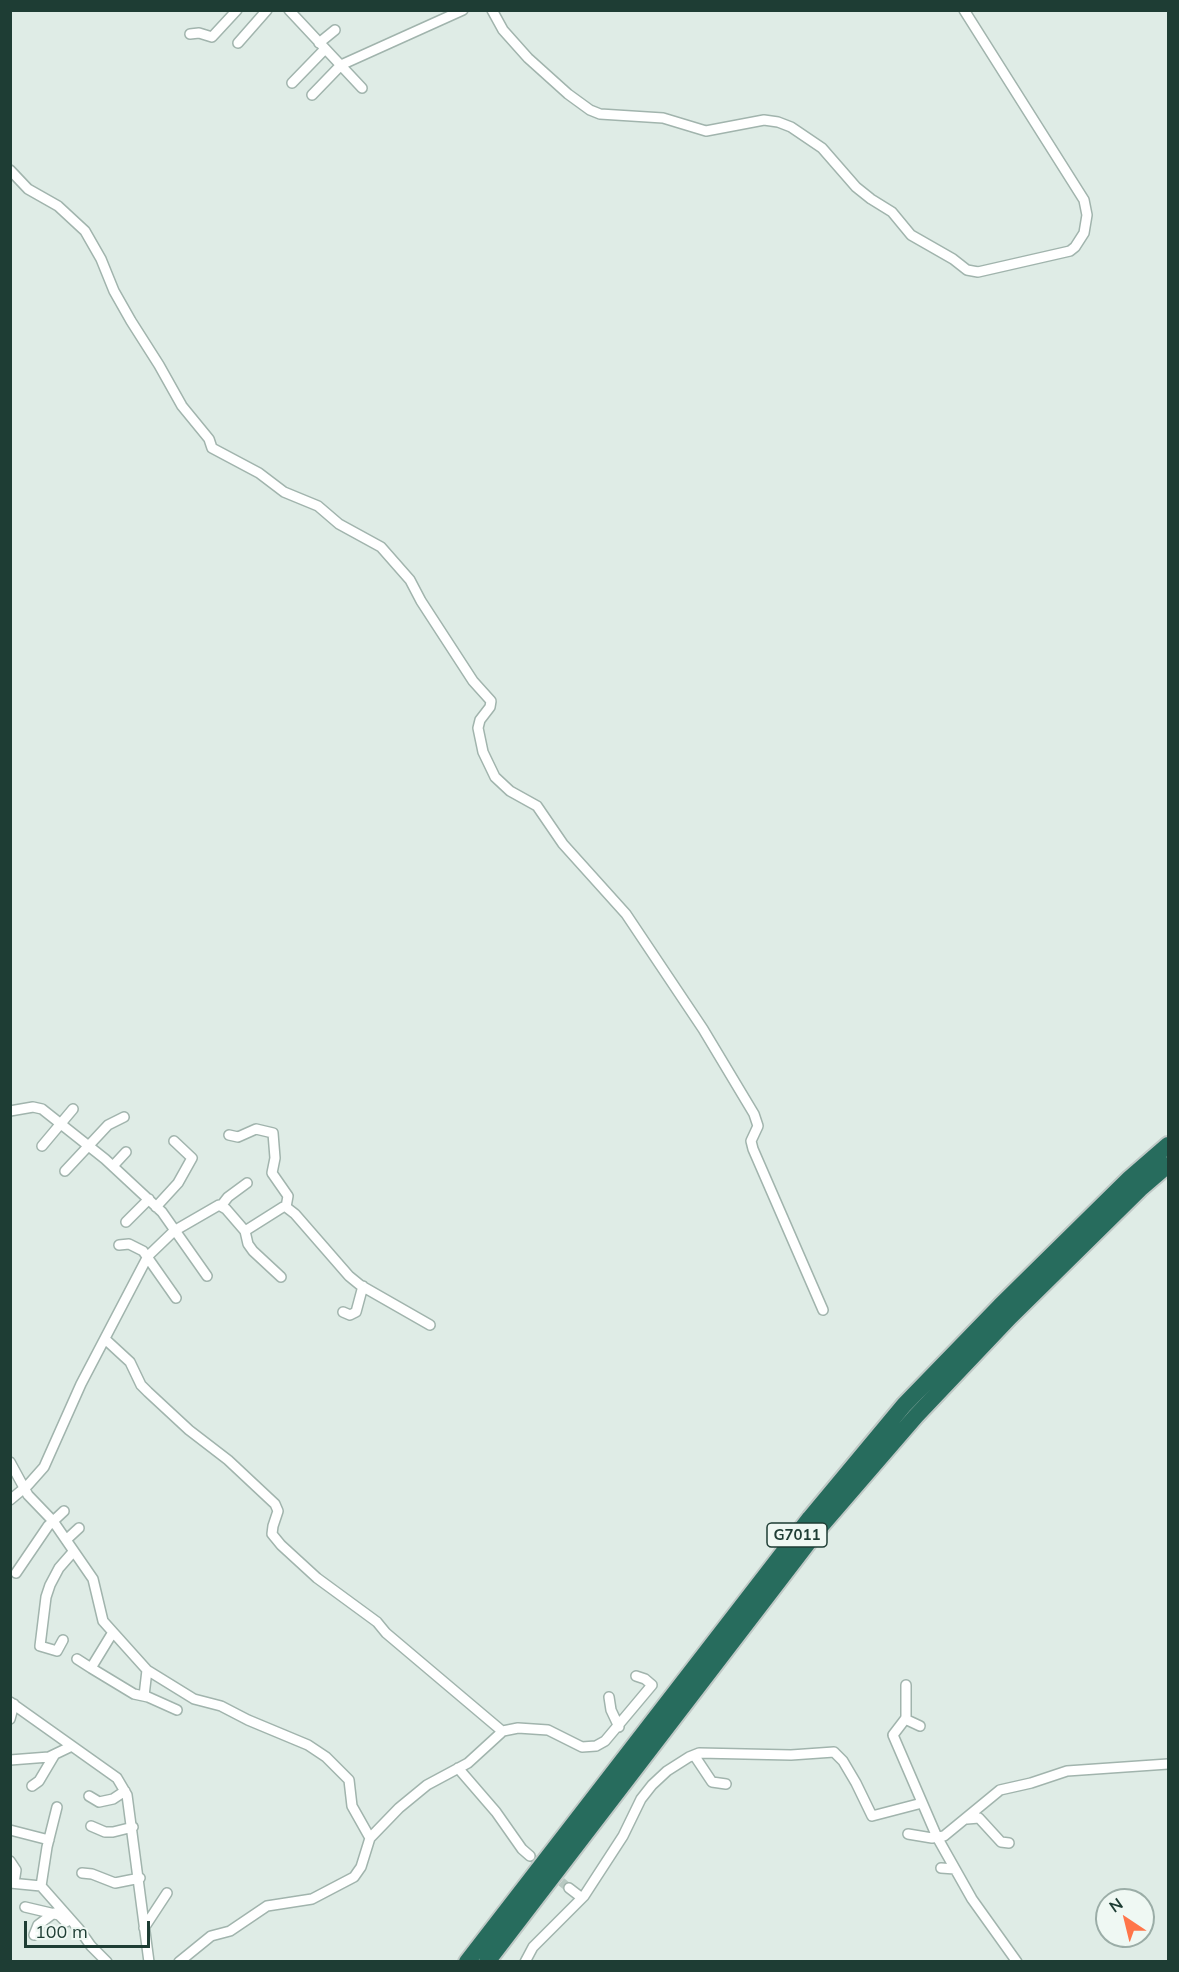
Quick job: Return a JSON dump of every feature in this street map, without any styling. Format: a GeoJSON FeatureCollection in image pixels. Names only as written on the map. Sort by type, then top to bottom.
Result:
{"type":"FeatureCollection","features":[{"type":"Feature","properties":{"kind":"highway","name":"G7011"},"geometry":{"type":"LineString","coordinates":[[467,1962],[810,1518],[904,1406],[1000,1306],[1130,1178],[1168,1145]]}},
{"type":"Feature","properties":{"kind":"highway","name":"G7011"},"geometry":{"type":"LineString","coordinates":[[487,1962],[821,1526],[908,1424],[1010,1317],[1140,1189],[1168,1165]]}},
{"type":"Feature","properties":{"kind":"street"},"geometry":{"type":"LineString","coordinates":[[190,34],[199,33],[212,37],[237,10]]}},
{"type":"Feature","properties":{"kind":"street"},"geometry":{"type":"LineString","coordinates":[[238,43],[267,10]]}},
{"type":"Feature","properties":{"kind":"street"},"geometry":{"type":"LineString","coordinates":[[289,10],[303,32],[322,46],[362,88]]}},
{"type":"Feature","properties":{"kind":"street"},"geometry":{"type":"LineString","coordinates":[[312,95],[340,65],[463,10]]}},
{"type":"Feature","properties":{"kind":"street"},"geometry":{"type":"LineString","coordinates":[[492,10],[508,36],[528,58],[568,94],[590,110],[600,114],[663,118],[706,131],[764,120],[791,127],[822,148],[856,187],[892,212],[911,235],[953,259],[967,270],[978,272],[1070,251],[1076,247],[1084,233],[1087,215],[1084,200],[964,10]]}},
{"type":"Feature","properties":{"kind":"street"},"geometry":{"type":"LineString","coordinates":[[292,83],[335,30]]}},
{"type":"Feature","properties":{"kind":"street"},"geometry":{"type":"LineString","coordinates":[[10,170],[28,189],[58,206],[85,231],[131,321],[182,406],[209,439],[212,448],[259,473],[284,492],[318,506],[339,524],[381,547],[410,580],[473,681],[491,700],[490,707],[480,720],[478,728],[483,752],[495,777],[518,796],[537,806],[563,844],[626,914],[703,1029],[754,1114],[758,1126],[752,1141],[753,1149],[823,1310]]}},
{"type":"Feature","properties":{"kind":"street"},"geometry":{"type":"LineString","coordinates":[[10,1111],[33,1107],[42,1109],[112,1166],[153,1203],[176,1230],[207,1276]]}},
{"type":"Feature","properties":{"kind":"street"},"geometry":{"type":"LineString","coordinates":[[42,1146],[73,1109]]}},
{"type":"Feature","properties":{"kind":"street"},"geometry":{"type":"LineString","coordinates":[[65,1171],[108,1125],[123,1117]]}},
{"type":"Feature","properties":{"kind":"street"},"geometry":{"type":"LineString","coordinates":[[229,1135],[238,1137],[256,1129],[273,1133],[275,1158],[272,1173],[288,1196],[286,1208]]}},
{"type":"Feature","properties":{"kind":"street"},"geometry":{"type":"LineString","coordinates":[[126,1222],[178,1183],[192,1158],[174,1141]]}},
{"type":"Feature","properties":{"kind":"street"},"geometry":{"type":"LineString","coordinates":[[112,1166],[126,1152]]}},
{"type":"Feature","properties":{"kind":"street"},"geometry":{"type":"LineString","coordinates":[[10,1500],[23,1490],[44,1467],[74,1398],[147,1257],[176,1230],[221,1206],[228,1197],[247,1183]]}},
{"type":"Feature","properties":{"kind":"street"},"geometry":{"type":"LineString","coordinates":[[221,1206],[245,1231],[248,1244],[253,1251],[281,1277]]}},
{"type":"Feature","properties":{"kind":"street"},"geometry":{"type":"LineString","coordinates":[[245,1231],[283,1207],[286,1208],[301,1220],[343,1271],[363,1286],[430,1325]]}},
{"type":"Feature","properties":{"kind":"street"},"geometry":{"type":"LineString","coordinates":[[119,1245],[126,1243],[143,1251],[176,1298]]}},
{"type":"Feature","properties":{"kind":"street"},"geometry":{"type":"LineString","coordinates":[[343,1312],[350,1315],[356,1312],[363,1286]]}},
{"type":"Feature","properties":{"kind":"street"},"geometry":{"type":"LineString","coordinates":[[105,1339],[130,1362],[138,1380],[148,1392],[189,1430],[228,1460],[275,1504],[278,1510],[273,1533],[281,1545],[316,1578],[378,1622],[386,1633],[502,1731]]}},
{"type":"Feature","properties":{"kind":"street"},"geometry":{"type":"LineString","coordinates":[[10,1462],[23,1490],[53,1521],[94,1582],[101,1617],[147,1673],[194,1699],[222,1706],[248,1720],[308,1744],[326,1757],[348,1780],[351,1801],[370,1838]]}},
{"type":"Feature","properties":{"kind":"street"},"geometry":{"type":"LineString","coordinates":[[10,1489],[23,1490]]}},
{"type":"Feature","properties":{"kind":"street"},"geometry":{"type":"LineString","coordinates":[[16,1573],[53,1521],[64,1511]]}},
{"type":"Feature","properties":{"kind":"street"},"geometry":{"type":"LineString","coordinates":[[66,1540],[79,1528]]}},
{"type":"Feature","properties":{"kind":"street"},"geometry":{"type":"LineString","coordinates":[[63,1640],[57,1652],[40,1646],[46,1597],[50,1585],[59,1568],[73,1552]]}},
{"type":"Feature","properties":{"kind":"street"},"geometry":{"type":"LineString","coordinates":[[91,1668],[112,1632]]}},
{"type":"Feature","properties":{"kind":"street"},"geometry":{"type":"LineString","coordinates":[[77,1659],[134,1694],[177,1710]]}},
{"type":"Feature","properties":{"kind":"street"},"geometry":{"type":"LineString","coordinates":[[135,1677],[147,1673]]}},
{"type":"Feature","properties":{"kind":"street"},"geometry":{"type":"LineString","coordinates":[[144,1696],[147,1673]]}},
{"type":"Feature","properties":{"kind":"street"},"geometry":{"type":"LineString","coordinates":[[179,1962],[211,1936],[230,1931],[267,1906],[312,1899],[354,1876],[360,1867],[370,1838],[416,1792],[468,1763],[502,1731],[518,1728],[548,1730],[575,1745],[588,1747],[605,1741],[652,1685],[636,1676]]}},
{"type":"Feature","properties":{"kind":"street"},"geometry":{"type":"LineString","coordinates":[[906,1685],[905,1719],[893,1735],[938,1838],[972,1899],[1016,1961]]}},
{"type":"Feature","properties":{"kind":"street"},"geometry":{"type":"LineString","coordinates":[[609,1697],[611,1710],[619,1727]]}},
{"type":"Feature","properties":{"kind":"street"},"geometry":{"type":"LineString","coordinates":[[10,1719],[12,1703],[117,1778],[128,1795],[149,1962]]}},
{"type":"Feature","properties":{"kind":"street"},"geometry":{"type":"LineString","coordinates":[[905,1719],[920,1726]]}},
{"type":"Feature","properties":{"kind":"street"},"geometry":{"type":"LineString","coordinates":[[10,1760],[49,1757],[72,1746]]}},
{"type":"Feature","properties":{"kind":"street"},"geometry":{"type":"LineString","coordinates":[[525,1962],[533,1947],[582,1898],[623,1836],[641,1799],[652,1785],[680,1762],[694,1755],[723,1753],[791,1755],[834,1752],[843,1761],[872,1816],[921,1803]]}},
{"type":"Feature","properties":{"kind":"street"},"geometry":{"type":"LineString","coordinates":[[32,1786],[39,1781],[55,1754]]}},
{"type":"Feature","properties":{"kind":"street"},"geometry":{"type":"LineString","coordinates":[[694,1755],[712,1782],[726,1784]]}},
{"type":"Feature","properties":{"kind":"street"},"geometry":{"type":"LineString","coordinates":[[908,1834],[938,1838],[950,1833],[1000,1790],[1067,1771],[1168,1764]]}},
{"type":"Feature","properties":{"kind":"street"},"geometry":{"type":"LineString","coordinates":[[458,1768],[496,1812],[522,1850],[530,1856]]}},
{"type":"Feature","properties":{"kind":"street"},"geometry":{"type":"LineString","coordinates":[[89,1796],[99,1802],[113,1799],[125,1791]]}},
{"type":"Feature","properties":{"kind":"street"},"geometry":{"type":"LineString","coordinates":[[41,1886],[57,1808]]}},
{"type":"Feature","properties":{"kind":"street"},"geometry":{"type":"LineString","coordinates":[[967,1819],[979,1818],[998,1839],[1005,1844],[1009,1843]]}},
{"type":"Feature","properties":{"kind":"street"},"geometry":{"type":"LineString","coordinates":[[92,1826],[105,1832],[118,1832],[133,1827]]}},
{"type":"Feature","properties":{"kind":"street"},"geometry":{"type":"LineString","coordinates":[[10,1830],[49,1840]]}},
{"type":"Feature","properties":{"kind":"street"},"geometry":{"type":"LineString","coordinates":[[10,1862],[16,1870],[12,1883],[41,1886],[107,1962]]}},
{"type":"Feature","properties":{"kind":"street"},"geometry":{"type":"LineString","coordinates":[[941,1868],[955,1869]]}},
{"type":"Feature","properties":{"kind":"street"},"geometry":{"type":"LineString","coordinates":[[82,1873],[92,1874],[115,1883],[140,1878]]}},
{"type":"Feature","properties":{"kind":"street"},"geometry":{"type":"LineString","coordinates":[[569,1888],[582,1898]]}},
{"type":"Feature","properties":{"kind":"street"},"geometry":{"type":"LineString","coordinates":[[144,1928],[167,1893]]}},
{"type":"Feature","properties":{"kind":"street"},"geometry":{"type":"LineString","coordinates":[[24,1907],[59,1915],[82,1940],[89,1944]]}},
{"type":"Feature","properties":{"kind":"street"},"geometry":{"type":"LineString","coordinates":[[34,1935],[38,1925],[54,1913]]}},
{"type":"Feature","properties":{"kind":"tunnel"},"geometry":{"type":"LineString","coordinates":[[530,1856],[569,1888]]}}]}
